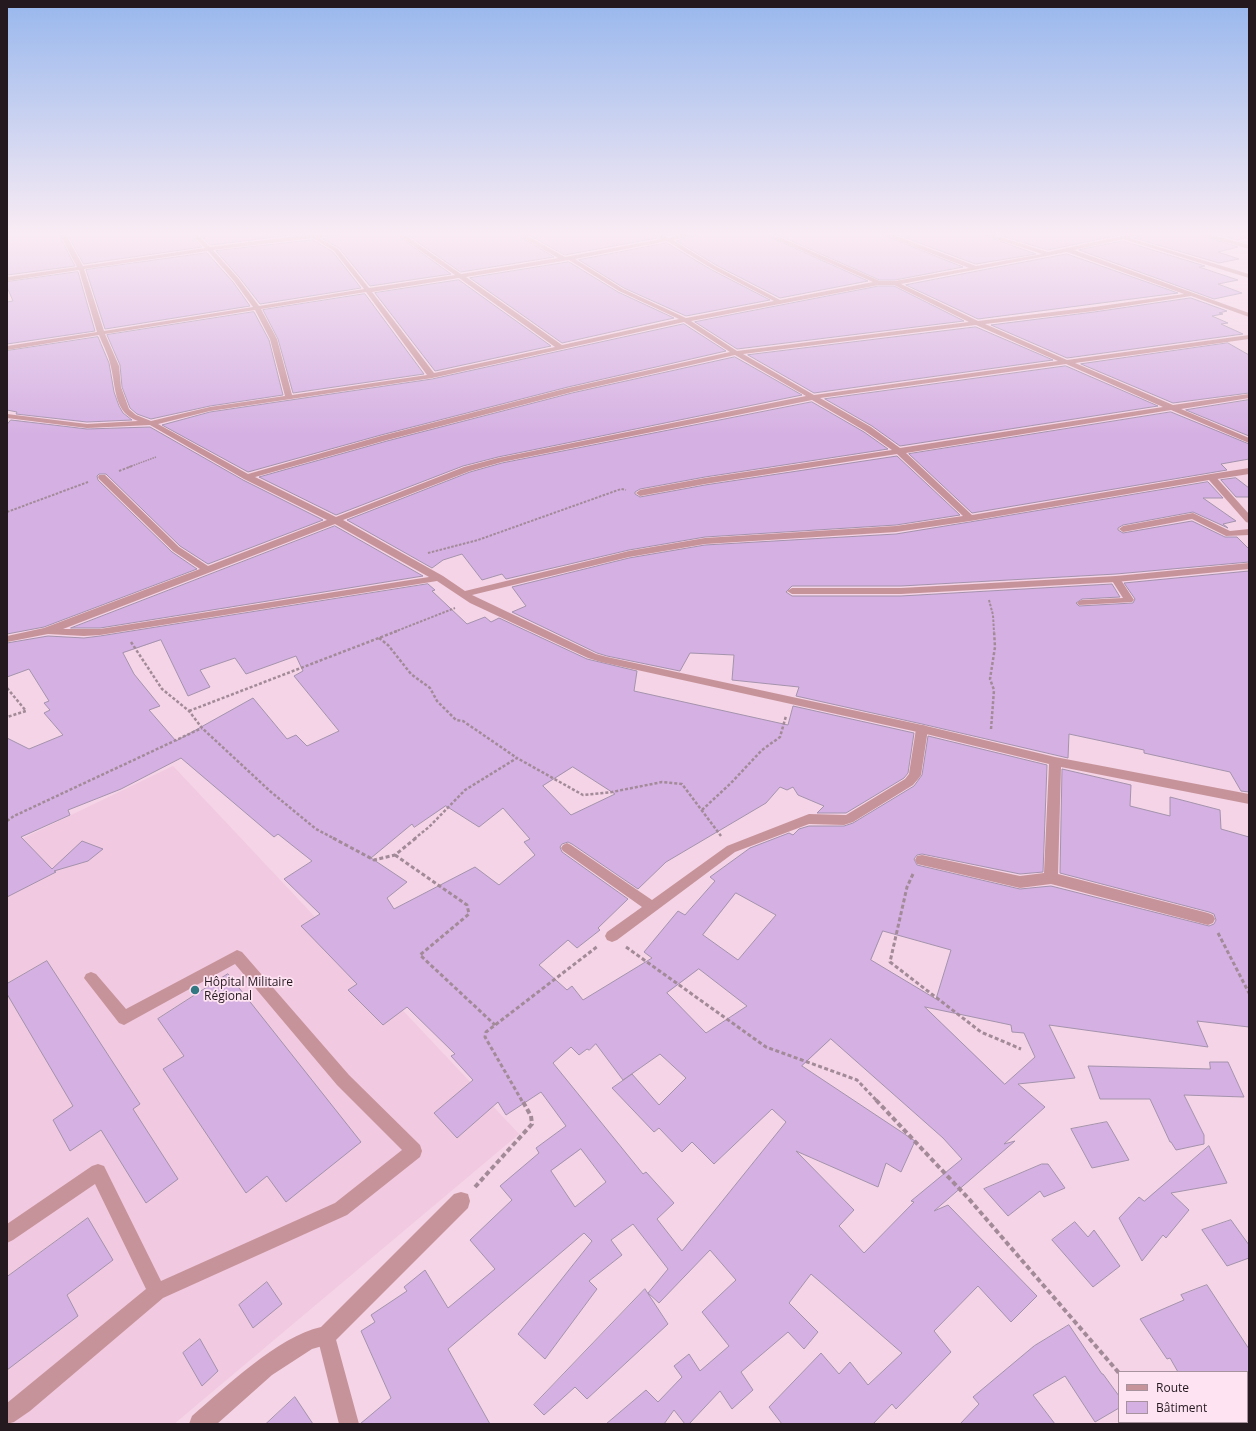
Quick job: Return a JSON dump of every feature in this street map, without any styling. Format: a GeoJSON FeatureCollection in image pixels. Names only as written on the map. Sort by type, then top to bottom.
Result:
{"type":"FeatureCollection","features":[{"type":"Feature","properties":{"kind":"street"},"geometry":{"type":"LineString","coordinates":[[91,300],[101,333],[115,366],[117,387],[125,410],[133,417],[151,422],[246,477],[335,520],[439,578],[474,601],[599,658],[922,729],[1055,760],[1249,799]]}},
{"type":"Feature","properties":{"kind":"street"},"geometry":{"type":"LineString","coordinates":[[251,300],[271,332],[289,398]]}},
{"type":"Feature","properties":{"kind":"street"},"geometry":{"type":"LineString","coordinates":[[7,348],[303,300]]}},
{"type":"Feature","properties":{"kind":"street"},"geometry":{"type":"LineString","coordinates":[[374,300],[395,325],[432,376]]}},
{"type":"Feature","properties":{"kind":"street"},"geometry":{"type":"LineString","coordinates":[[494,300],[560,347]]}},
{"type":"Feature","properties":{"kind":"street"},"geometry":{"type":"LineString","coordinates":[[642,300],[685,320],[736,353],[868,429],[900,452],[970,518]]}},
{"type":"Feature","properties":{"kind":"street"},"geometry":{"type":"LineString","coordinates":[[7,416],[87,426],[151,422],[210,409],[432,376],[560,347],[785,300]]}},
{"type":"Feature","properties":{"kind":"street"},"geometry":{"type":"LineString","coordinates":[[929,300],[976,323],[1249,441]]}},
{"type":"Feature","properties":{"kind":"street"},"geometry":{"type":"LineString","coordinates":[[246,477],[384,438],[571,390],[736,353],[1094,309],[1152,300]]}},
{"type":"Feature","properties":{"kind":"street"},"geometry":{"type":"LineString","coordinates":[[1206,300],[1248,314]]}},
{"type":"Feature","properties":{"kind":"street"},"geometry":{"type":"LineString","coordinates":[[7,639],[47,630],[136,598],[206,569],[467,469],[501,460],[814,397],[1249,337]]}},
{"type":"Feature","properties":{"kind":"street"},"geometry":{"type":"LineString","coordinates":[[640,493],[689,483],[900,452],[1171,407],[1249,396]]}},
{"type":"Feature","properties":{"kind":"street"},"geometry":{"type":"LineString","coordinates":[[464,594],[634,553],[705,541],[896,529],[1249,471]]}},
{"type":"Feature","properties":{"kind":"street"},"geometry":{"type":"LineString","coordinates":[[102,477],[176,549],[206,569]]}},
{"type":"Feature","properties":{"kind":"street"},"geometry":{"type":"LineString","coordinates":[[1211,477],[1249,520]]}},
{"type":"Feature","properties":{"kind":"street"},"geometry":{"type":"LineString","coordinates":[[792,591],[901,591],[1116,579],[1249,566]]}},
{"type":"Feature","properties":{"kind":"street"},"geometry":{"type":"LineString","coordinates":[[47,630],[84,633],[122,628],[439,578]]}},
{"type":"Feature","properties":{"kind":"street"},"geometry":{"type":"LineString","coordinates":[[1051,878],[1055,760]]}},
{"type":"Feature","properties":{"kind":"street"},"geometry":{"type":"LineString","coordinates":[[922,860],[1020,882],[1051,878],[1208,919]]}},
{"type":"Feature","properties":{"kind":"street"},"geometry":{"type":"LineString","coordinates":[[200,1424],[265,1368],[308,1340],[326,1336],[461,1202]]}},
{"type":"Feature","properties":{"kind":"lane"},"geometry":{"type":"LineString","coordinates":[[1123,529],[1193,516],[1229,534],[1249,532]]}},
{"type":"Feature","properties":{"kind":"lane"},"geometry":{"type":"LineString","coordinates":[[1082,603],[1129,600],[1116,579]]}},
{"type":"Feature","properties":{"kind":"lane"},"geometry":{"type":"LineString","coordinates":[[612,936],[731,849],[802,820],[849,819],[909,782],[915,775],[922,729]]}},
{"type":"Feature","properties":{"kind":"lane"},"geometry":{"type":"LineString","coordinates":[[567,848],[652,907]]}},
{"type":"Feature","properties":{"kind":"lane"},"geometry":{"type":"LineString","coordinates":[[7,1415],[23,1404],[157,1292],[341,1209],[414,1151],[343,1080],[237,956],[124,1018],[91,978]]}},
{"type":"Feature","properties":{"kind":"lane"},"geometry":{"type":"LineString","coordinates":[[7,1234],[98,1172],[157,1292]]}},
{"type":"Feature","properties":{"kind":"lane"},"geometry":{"type":"LineString","coordinates":[[326,1336],[349,1424]]}},
{"type":"Feature","properties":{"kind":"path"},"geometry":{"type":"LineString","coordinates":[[7,512],[156,457]]}},
{"type":"Feature","properties":{"kind":"path"},"geometry":{"type":"LineString","coordinates":[[404,558],[478,540],[621,489],[640,493]]}},
{"type":"Feature","properties":{"kind":"path"},"geometry":{"type":"LineString","coordinates":[[986,586],[993,615],[994,648],[990,679],[994,690],[990,745]]}},
{"type":"Feature","properties":{"kind":"path"},"geometry":{"type":"LineString","coordinates":[[189,710],[474,601]]}},
{"type":"Feature","properties":{"kind":"path"},"geometry":{"type":"LineString","coordinates":[[122,628],[162,689],[189,710],[202,728],[271,792],[316,829],[374,860],[395,855],[429,827],[466,790],[517,758]]}},
{"type":"Feature","properties":{"kind":"path"},"geometry":{"type":"LineString","coordinates":[[378,638],[388,645],[411,674],[430,688],[436,701],[456,720],[463,721],[517,758],[583,795],[612,792],[662,782],[682,784],[731,849]]}},
{"type":"Feature","properties":{"kind":"path"},"geometry":{"type":"LineString","coordinates":[[7,688],[26,711],[7,717]]}},
{"type":"Feature","properties":{"kind":"path"},"geometry":{"type":"LineString","coordinates":[[702,810],[731,783],[762,750],[780,737],[791,700]]}},
{"type":"Feature","properties":{"kind":"path"},"geometry":{"type":"LineString","coordinates":[[7,821],[14,816],[202,728]]}},
{"type":"Feature","properties":{"kind":"path"},"geometry":{"type":"LineString","coordinates":[[395,855],[467,905],[468,914],[420,955],[494,1025]]}},
{"type":"Feature","properties":{"kind":"path"},"geometry":{"type":"LineString","coordinates":[[922,860],[916,866],[908,887],[890,962],[981,1032],[1021,1049]]}},
{"type":"Feature","properties":{"kind":"path"},"geometry":{"type":"LineString","coordinates":[[1208,919],[1212,922],[1249,993]]}},
{"type":"Feature","properties":{"kind":"path"},"geometry":{"type":"LineString","coordinates":[[461,1202],[532,1124],[531,1116],[485,1037],[486,1032],[612,936],[658,971],[766,1047],[857,1080],[970,1198],[1118,1372]]}},
{"type":"Feature","properties":{"kind":"shaded area","name":"Hôpital Militaire Régional"},"geometry":{"type":"Polygon","coordinates":[[[173,766],[519,1134],[174,1424],[7,1424],[7,846],[173,766]]]}},
{"type":"Feature","properties":{"kind":"building"},"geometry":{"type":"Polygon","coordinates":[[[12,300],[86,300],[95,331],[7,344],[7,302],[13,301],[12,300]]]}},
{"type":"Feature","properties":{"kind":"building"},"geometry":{"type":"Polygon","coordinates":[[[96,300],[246,300],[250,306],[105,329],[96,300]]]}},
{"type":"Feature","properties":{"kind":"building"},"geometry":{"type":"Polygon","coordinates":[[[257,300],[287,300],[260,304],[257,300]]]}},
{"type":"Feature","properties":{"kind":"building"},"geometry":{"type":"Polygon","coordinates":[[[328,300],[369,300],[424,374],[293,393],[278,339],[263,310],[328,300]]]}},
{"type":"Feature","properties":{"kind":"building"},"geometry":{"type":"Polygon","coordinates":[[[380,300],[487,300],[551,346],[435,371],[380,300]]]}},
{"type":"Feature","properties":{"kind":"building"},"geometry":{"type":"Polygon","coordinates":[[[501,300],[635,300],[674,318],[562,343],[501,300]]]}},
{"type":"Feature","properties":{"kind":"building"},"geometry":{"type":"Polygon","coordinates":[[[650,300],[770,300],[686,316],[650,300]]]}},
{"type":"Feature","properties":{"kind":"building"},"geometry":{"type":"Polygon","coordinates":[[[809,300],[922,300],[964,321],[737,349],[695,322],[809,300]]]}},
{"type":"Feature","properties":{"kind":"building"},"geometry":{"type":"Polygon","coordinates":[[[937,300],[1126,300],[978,319],[937,300]]]}},
{"type":"Feature","properties":{"kind":"building"},"geometry":{"type":"Polygon","coordinates":[[[1179,300],[1196,300],[1227,311],[1219,313],[1223,314],[1212,316],[1228,323],[1221,324],[1243,334],[1067,358],[991,325],[1179,300]]]}},
{"type":"Feature","properties":{"kind":"building"},"geometry":{"type":"Polygon","coordinates":[[[254,312],[269,340],[283,395],[210,406],[151,419],[137,414],[130,408],[122,387],[120,365],[107,335],[254,312]]]}},
{"type":"Feature","properties":{"kind":"building"},"geometry":{"type":"Polygon","coordinates":[[[684,324],[726,351],[568,387],[381,435],[248,472],[162,425],[210,412],[432,379],[684,324]]]}},
{"type":"Feature","properties":{"kind":"building"},"geometry":{"type":"Polygon","coordinates":[[[976,327],[1053,360],[814,393],[748,355],[976,327]]]}},
{"type":"Feature","properties":{"kind":"building"},"geometry":{"type":"Polygon","coordinates":[[[98,337],[109,363],[114,392],[119,406],[123,413],[132,420],[87,422],[16,414],[17,412],[7,410],[7,351],[98,337]]]}},
{"type":"Feature","properties":{"kind":"building"},"geometry":{"type":"Polygon","coordinates":[[[1228,343],[1249,355],[1249,393],[1173,403],[1081,364],[1228,343]]]}},
{"type":"Feature","properties":{"kind":"building"},"geometry":{"type":"Polygon","coordinates":[[[735,357],[802,395],[498,457],[463,466],[336,515],[259,477],[387,441],[572,393],[735,357]]]}},
{"type":"Feature","properties":{"kind":"building"},"geometry":{"type":"Polygon","coordinates":[[[1066,366],[1158,406],[900,446],[872,426],[825,399],[1066,366]]]}},
{"type":"Feature","properties":{"kind":"building"},"geometry":{"type":"Polygon","coordinates":[[[1249,400],[1249,436],[1186,410],[1249,400]]]}},
{"type":"Feature","properties":{"kind":"building"},"geometry":{"type":"Polygon","coordinates":[[[812,402],[864,432],[888,449],[705,477],[640,489],[635,492],[635,494],[640,497],[705,485],[897,456],[960,515],[896,525],[705,537],[629,550],[506,579],[502,574],[482,580],[462,554],[443,560],[432,568],[347,520],[470,472],[502,463],[812,402]]]}},
{"type":"Feature","properties":{"kind":"building"},"geometry":{"type":"Polygon","coordinates":[[[1171,412],[1249,444],[1249,459],[1221,464],[1227,470],[972,513],[909,454],[1171,412]]]}},
{"type":"Feature","properties":{"kind":"building"},"geometry":{"type":"Polygon","coordinates":[[[11,420],[87,429],[150,427],[243,480],[323,520],[208,564],[180,546],[106,474],[99,474],[97,476],[98,480],[172,552],[197,569],[44,627],[7,634],[7,425],[11,420]]]}},
{"type":"Feature","properties":{"kind":"building"},"geometry":{"type":"Polygon","coordinates":[[[1236,478],[1249,488],[1249,497],[1236,497],[1221,480],[1236,478]]]}},
{"type":"Feature","properties":{"kind":"building"},"geometry":{"type":"Polygon","coordinates":[[[1208,482],[1223,498],[1203,498],[1236,521],[1223,524],[1228,528],[1193,512],[1123,525],[1118,528],[1118,530],[1123,533],[1192,521],[1225,537],[1237,537],[1249,549],[1249,562],[1116,574],[901,586],[792,586],[786,592],[792,596],[901,596],[1112,584],[1120,597],[1082,599],[1076,603],[1079,606],[1133,603],[1135,599],[1124,583],[1249,571],[1249,792],[1241,791],[1230,772],[1144,753],[1144,750],[1069,734],[1068,758],[796,696],[799,687],[732,680],[734,655],[690,653],[680,671],[607,656],[597,653],[512,612],[526,606],[512,587],[629,558],[705,545],[896,534],[1208,482]]]}},
{"type":"Feature","properties":{"kind":"building"},"geometry":{"type":"Polygon","coordinates":[[[335,526],[423,576],[100,628],[71,628],[335,526]]]}},
{"type":"Feature","properties":{"kind":"building"},"geometry":{"type":"Polygon","coordinates":[[[428,584],[435,590],[432,591],[467,624],[485,617],[491,622],[499,618],[587,659],[637,671],[634,691],[788,725],[793,706],[914,733],[908,773],[904,778],[846,813],[817,813],[824,806],[798,795],[793,787],[787,790],[780,787],[766,803],[666,862],[638,889],[572,844],[568,842],[562,844],[560,847],[562,852],[628,899],[598,928],[600,930],[577,948],[568,940],[539,965],[567,990],[572,986],[583,1000],[652,958],[644,952],[678,911],[685,915],[715,881],[710,877],[750,848],[789,833],[793,835],[799,829],[809,826],[844,826],[853,823],[914,786],[922,775],[928,736],[1047,765],[1043,872],[1020,874],[922,854],[917,855],[914,859],[917,865],[1020,889],[1051,886],[1209,926],[1214,924],[1216,920],[1214,914],[1209,912],[1060,873],[1062,769],[1131,785],[1130,806],[1170,816],[1170,797],[1220,810],[1221,829],[1249,837],[1249,1027],[1197,1021],[1208,1047],[1049,1025],[1075,1078],[1018,1084],[1045,1107],[1004,1144],[1015,1141],[934,1211],[948,1205],[1037,1296],[1011,1322],[978,1286],[934,1331],[951,1352],[896,1409],[892,1404],[873,1424],[782,1424],[769,1407],[821,1353],[839,1374],[850,1362],[868,1385],[902,1353],[811,1274],[789,1303],[818,1332],[804,1349],[788,1332],[741,1372],[753,1390],[732,1409],[720,1391],[689,1424],[685,1424],[674,1410],[664,1424],[606,1424],[646,1390],[658,1402],[682,1377],[674,1366],[689,1354],[700,1371],[729,1346],[702,1312],[736,1280],[710,1250],[659,1303],[648,1293],[668,1269],[633,1224],[611,1240],[622,1255],[589,1281],[597,1289],[545,1359],[518,1334],[592,1241],[584,1233],[448,1349],[490,1424],[360,1424],[391,1398],[361,1331],[375,1322],[371,1315],[407,1291],[404,1287],[425,1270],[448,1308],[495,1269],[470,1240],[512,1200],[500,1186],[539,1153],[536,1148],[566,1126],[541,1092],[506,1115],[498,1102],[457,1138],[434,1113],[473,1080],[451,1056],[455,1054],[407,1007],[383,1025],[348,990],[357,984],[301,926],[320,914],[284,879],[312,861],[278,834],[274,837],[181,758],[121,789],[68,810],[70,815],[21,837],[52,869],[82,841],[103,849],[88,861],[54,871],[56,872],[7,897],[7,738],[29,749],[63,735],[44,713],[50,710],[44,703],[49,701],[29,669],[7,677],[7,643],[48,636],[84,638],[428,584]],[[161,640],[123,653],[134,674],[160,706],[149,710],[176,741],[253,698],[287,739],[296,735],[307,746],[339,731],[294,676],[303,671],[296,656],[246,674],[235,658],[200,670],[210,687],[188,696],[161,640]],[[573,767],[543,786],[571,815],[615,794],[573,767]],[[446,806],[414,827],[412,824],[371,858],[407,882],[387,898],[394,909],[475,867],[499,885],[535,855],[524,842],[530,839],[503,808],[479,827],[446,806]],[[736,893],[703,935],[738,960],[776,915],[736,893]],[[883,931],[871,960],[936,999],[951,950],[883,931]],[[699,969],[667,993],[706,1033],[747,1006],[699,969]],[[925,1007],[1005,1084],[1035,1057],[1024,1033],[1012,1032],[1011,1025],[925,1007]],[[831,1039],[802,1066],[915,1141],[901,1172],[886,1163],[878,1187],[796,1151],[854,1210],[839,1226],[864,1253],[914,1202],[911,1201],[962,1159],[943,1138],[831,1039]],[[596,1044],[589,1050],[587,1049],[579,1055],[571,1047],[553,1063],[643,1174],[646,1172],[674,1203],[657,1219],[682,1251],[786,1122],[772,1109],[714,1164],[692,1142],[682,1152],[659,1128],[654,1132],[612,1088],[632,1074],[659,1105],[686,1078],[660,1054],[623,1080],[596,1044]],[[581,1149],[551,1171],[575,1207],[606,1182],[581,1149]]]}},
{"type":"Feature","properties":{"kind":"building"},"geometry":{"type":"Polygon","coordinates":[[[47,961],[140,1104],[133,1109],[178,1179],[146,1203],[101,1130],[70,1151],[53,1120],[73,1106],[7,994],[7,984],[47,961]]]}},
{"type":"Feature","properties":{"kind":"building"},"geometry":{"type":"Polygon","coordinates":[[[228,974],[361,1142],[286,1202],[267,1176],[246,1193],[163,1069],[184,1056],[158,1019],[228,974]]]}},
{"type":"Feature","properties":{"kind":"building"},"geometry":{"type":"Polygon","coordinates":[[[1210,1062],[1228,1062],[1244,1097],[1184,1095],[1204,1135],[1204,1144],[1176,1150],[1170,1142],[1150,1099],[1100,1099],[1088,1066],[1210,1069],[1210,1062]]]}},
{"type":"Feature","properties":{"kind":"building"},"geometry":{"type":"Polygon","coordinates":[[[1107,1122],[1129,1160],[1092,1168],[1071,1129],[1107,1122]]]}},
{"type":"Feature","properties":{"kind":"building"},"geometry":{"type":"Polygon","coordinates":[[[1209,1146],[1227,1183],[1171,1193],[1189,1210],[1166,1238],[1163,1235],[1142,1261],[1119,1218],[1139,1197],[1144,1201],[1209,1146]]]}},
{"type":"Feature","properties":{"kind":"building"},"geometry":{"type":"Polygon","coordinates":[[[1042,1164],[1048,1164],[1065,1188],[1044,1197],[1040,1191],[1008,1216],[984,1189],[1042,1164]]]}},
{"type":"Feature","properties":{"kind":"building"},"geometry":{"type":"Polygon","coordinates":[[[88,1218],[113,1260],[67,1295],[78,1316],[7,1370],[7,1277],[88,1218]]]}},
{"type":"Feature","properties":{"kind":"building"},"geometry":{"type":"Polygon","coordinates":[[[1231,1220],[1249,1245],[1249,1258],[1227,1266],[1202,1230],[1231,1220]]]}},
{"type":"Feature","properties":{"kind":"building"},"geometry":{"type":"Polygon","coordinates":[[[1075,1222],[1088,1237],[1094,1230],[1120,1266],[1093,1287],[1052,1240],[1075,1222]]]}},
{"type":"Feature","properties":{"kind":"building"},"geometry":{"type":"Polygon","coordinates":[[[267,1282],[282,1304],[253,1328],[239,1305],[267,1282]]]}},
{"type":"Feature","properties":{"kind":"building"},"geometry":{"type":"Polygon","coordinates":[[[1207,1285],[1249,1349],[1249,1372],[1177,1371],[1170,1358],[1167,1359],[1140,1319],[1184,1300],[1181,1295],[1207,1285]]]}},
{"type":"Feature","properties":{"kind":"building"},"geometry":{"type":"Polygon","coordinates":[[[645,1289],[668,1324],[587,1399],[575,1387],[544,1415],[534,1405],[645,1289]]]}},
{"type":"Feature","properties":{"kind":"building"},"geometry":{"type":"Polygon","coordinates":[[[1069,1325],[1102,1374],[1118,1395],[1118,1409],[1095,1422],[1065,1376],[1033,1395],[1055,1424],[960,1424],[979,1404],[973,1397],[1034,1346],[1069,1325]]]}},
{"type":"Feature","properties":{"kind":"building"},"geometry":{"type":"Polygon","coordinates":[[[200,1339],[218,1371],[202,1386],[183,1353],[200,1339]]]}},
{"type":"Feature","properties":{"kind":"building"},"geometry":{"type":"Polygon","coordinates":[[[295,1397],[313,1424],[266,1424],[295,1397]]]}},
{"type":"Feature","properties":{"kind":"place","name":"Hôpital Militaire Régional"},"geometry":{"type":"Point","coordinates":[195,990]}}]}
